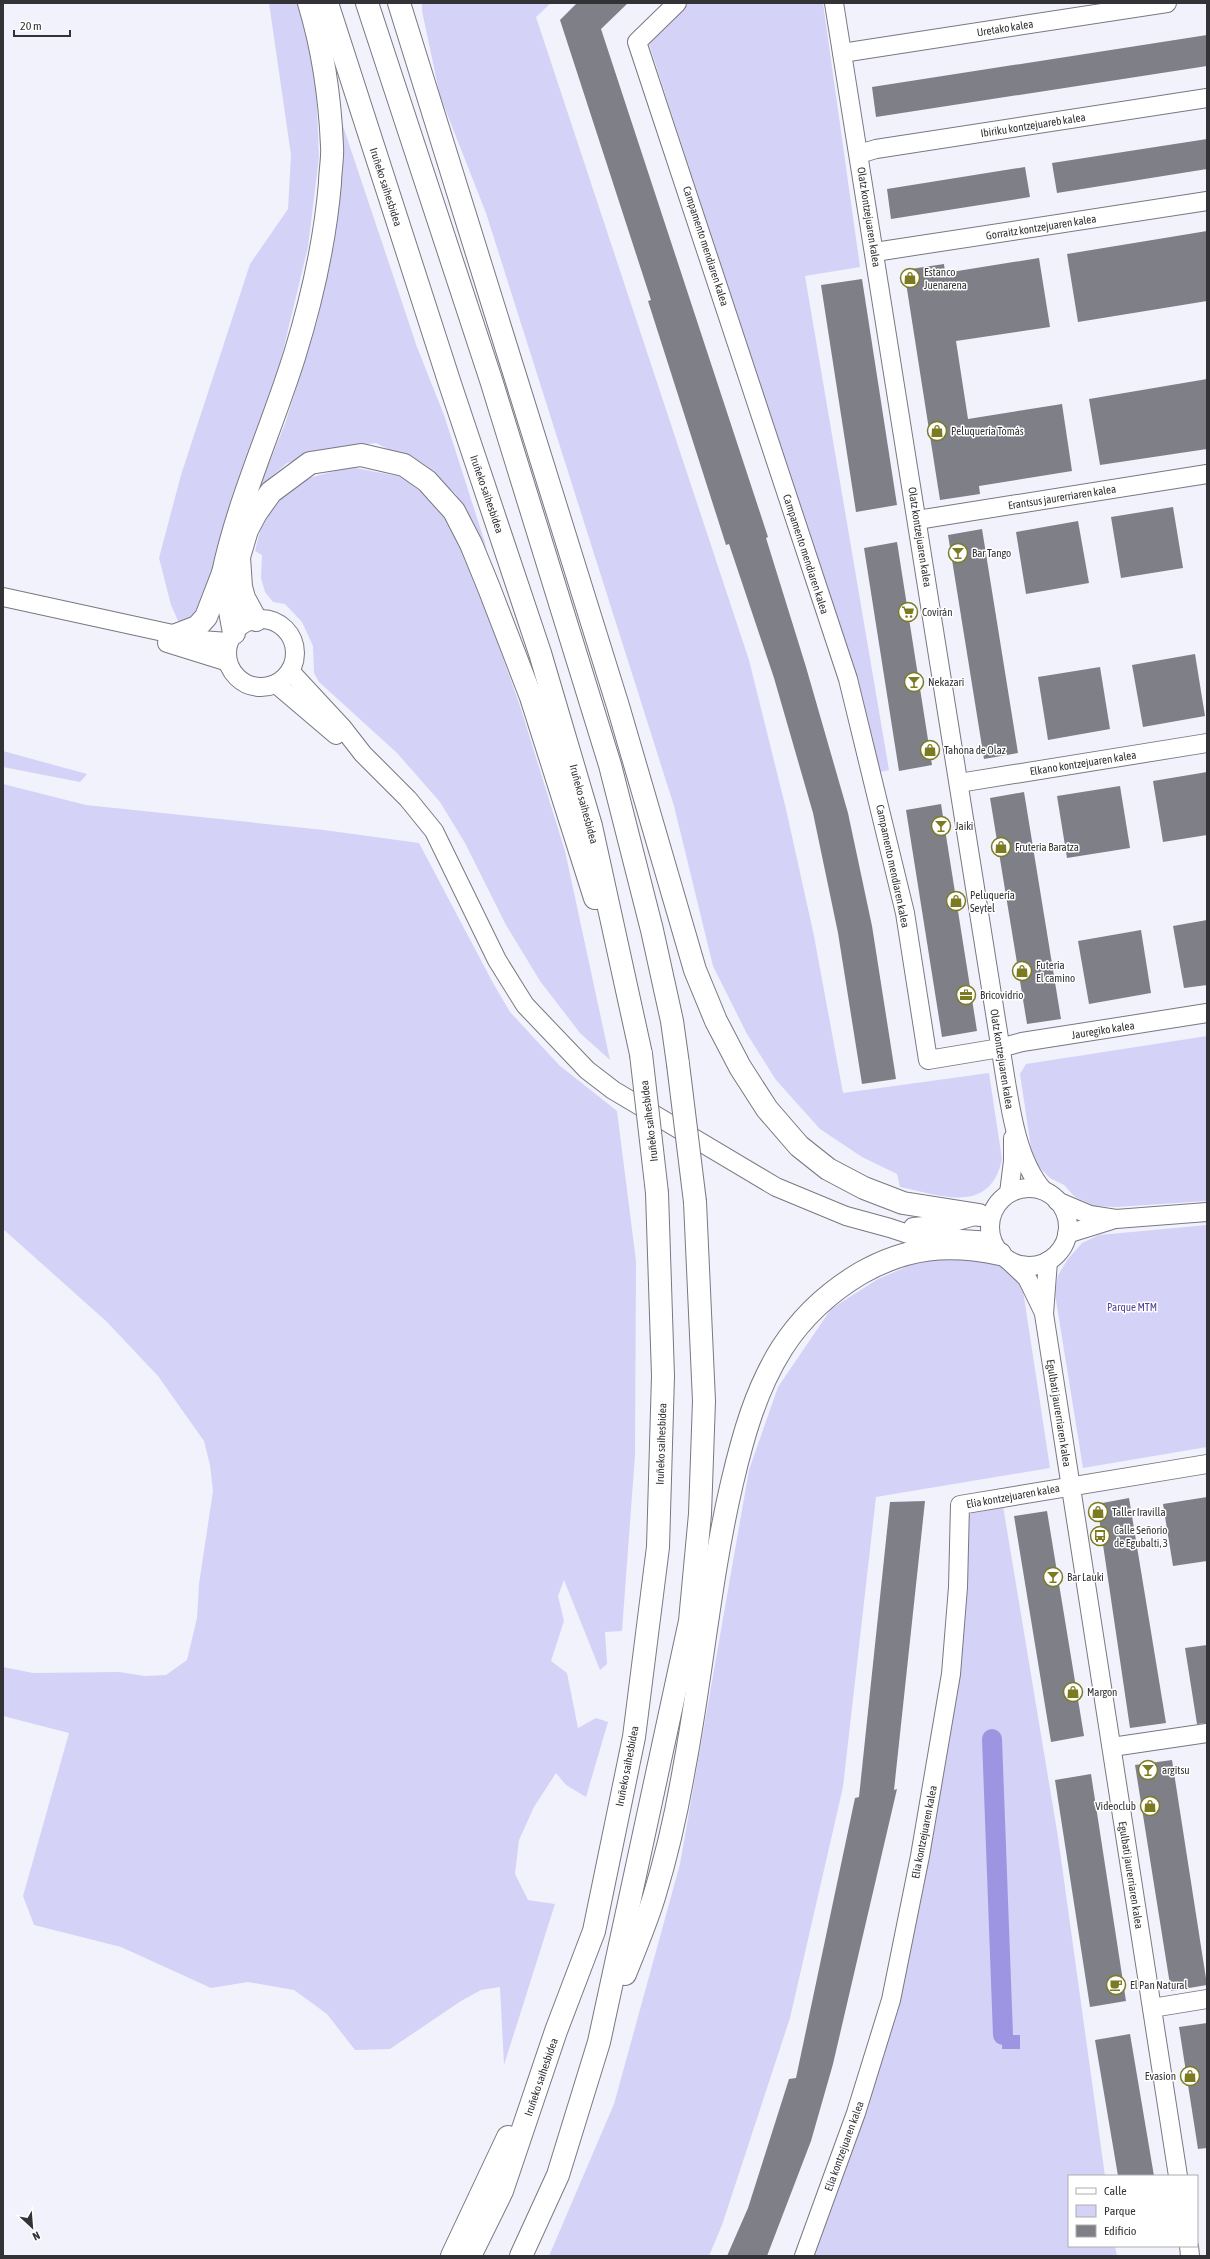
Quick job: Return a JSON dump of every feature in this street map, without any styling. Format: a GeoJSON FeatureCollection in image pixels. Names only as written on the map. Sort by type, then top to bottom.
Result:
{"type":"FeatureCollection","features":[{"type":"Feature","properties":{"kind":"highway"},"geometry":{"type":"LineString","coordinates":[[176,635],[197,627],[206,617],[223,573],[235,524],[294,354],[314,283],[327,214],[332,147],[326,85],[309,3]]}},
{"type":"Feature","properties":{"kind":"highway","name":"Iruñeko saihesbidea"},"geometry":{"type":"LineString","coordinates":[[327,3],[450,384],[540,654],[591,826],[641,1054],[657,1193],[663,1376],[658,1547],[634,1737],[595,1924],[556,2030],[502,2192],[470,2256]]}},
{"type":"Feature","properties":{"kind":"highway"},"geometry":{"type":"LineString","coordinates":[[367,3],[491,380],[610,765],[652,930],[672,1021],[695,1202],[704,1401],[700,1514],[690,1621],[599,2042]]}},
{"type":"Feature","properties":{"kind":"highway"},"geometry":{"type":"LineString","coordinates":[[401,5],[618,706],[695,970],[716,1021],[753,1090],[767,1109],[799,1146],[828,1169],[877,1193],[903,1203],[986,1214]]}},
{"type":"Feature","properties":{"kind":"highway"},"geometry":{"type":"LineString","coordinates":[[256,620],[240,587],[239,557],[247,530],[256,513],[271,492],[310,463],[361,455],[404,465],[427,481],[454,511],[471,544],[489,588],[531,696],[571,828],[630,1002]]}},
{"type":"Feature","properties":{"kind":"highway"},"geometry":{"type":"LineString","coordinates":[[223,573],[232,637]]}},
{"type":"Feature","properties":{"kind":"highway"},"geometry":{"type":"LineString","coordinates":[[672,1021],[673,895]]}},
{"type":"Feature","properties":{"kind":"highway"},"geometry":{"type":"LineString","coordinates":[[521,2256],[558,2176],[599,2042],[654,1898],[684,1771],[721,1529],[746,1425],[761,1388],[782,1348],[810,1312],[840,1285],[879,1263],[910,1253],[941,1247],[975,1248],[1000,1251]]}},
{"type":"Feature","properties":{"kind":"highway"},"geometry":{"type":"LineString","coordinates":[[452,2256],[556,2030]]}},
{"type":"Feature","properties":{"kind":"street","name":"Campamento mendiaren kalea"},"geometry":{"type":"LineString","coordinates":[[677,3],[637,42],[848,679],[905,913],[928,1060],[1000,1048]]}},
{"type":"Feature","properties":{"kind":"street","name":"Olatz kontzejuaren kalea"},"geometry":{"type":"LineString","coordinates":[[834,3],[875,252],[1012,1119],[1031,1177],[1043,1190]]}},
{"type":"Feature","properties":{"kind":"street","name":"Uretako kalea"},"geometry":{"type":"LineString","coordinates":[[842,53],[1167,3]]}},
{"type":"Feature","properties":{"kind":"street","name":"Ibiriku kontzejuareb kalea"},"geometry":{"type":"LineString","coordinates":[[859,154],[876,148],[1207,98]]}},
{"type":"Feature","properties":{"kind":"street","name":"Gorraitz kontzejuaren kalea"},"geometry":{"type":"LineString","coordinates":[[875,252],[1207,201]]}},
{"type":"Feature","properties":{"kind":"street","name":"Erantsus jaurerriaren kalea"},"geometry":{"type":"LineString","coordinates":[[917,520],[1207,474]]}},
{"type":"Feature","properties":{"kind":"street"},"geometry":{"type":"LineString","coordinates":[[3,597],[176,635],[232,637]]}},
{"type":"Feature","properties":{"kind":"street"},"geometry":{"type":"LineString","coordinates":[[256,620],[276,623],[288,632],[292,639],[295,652],[294,662],[290,671],[276,684],[260,687],[245,683],[235,675],[228,662],[232,637],[242,625],[256,620]]}},
{"type":"Feature","properties":{"kind":"street"},"geometry":{"type":"LineString","coordinates":[[114,622],[175,646],[228,662]]}},
{"type":"Feature","properties":{"kind":"street"},"geometry":{"type":"LineString","coordinates":[[290,671],[342,727],[363,754],[408,799],[434,832],[448,856],[497,960],[525,1005],[587,1070],[613,1090],[776,1187],[846,1216],[914,1236],[1000,1251],[1021,1265],[1035,1265],[1048,1261],[1060,1249],[1067,1234],[1066,1216],[1057,1201]]}},
{"type":"Feature","properties":{"kind":"street"},"geometry":{"type":"LineString","coordinates":[[276,684],[334,734],[363,754]]}},
{"type":"Feature","properties":{"kind":"street","name":"Elkano kontzejuaren kalea"},"geometry":{"type":"LineString","coordinates":[[959,783],[1207,743]]}},
{"type":"Feature","properties":{"kind":"street","name":"Jauregiko kalea"},"geometry":{"type":"LineString","coordinates":[[1000,1048],[1030,1041],[1207,1014]]}},
{"type":"Feature","properties":{"kind":"street","name":"Olatz kontzejuaren kalea"},"geometry":{"type":"LineString","coordinates":[[1009,1193],[1013,1161],[1012,1119]]}},
{"type":"Feature","properties":{"kind":"street"},"geometry":{"type":"LineString","coordinates":[[890,1228],[947,1224],[986,1214],[1009,1193],[1026,1188],[1043,1190],[1057,1201],[1090,1215],[1116,1219]]}},
{"type":"Feature","properties":{"kind":"street"},"geometry":{"type":"LineString","coordinates":[[1067,1234],[1116,1219],[1207,1212]]}},
{"type":"Feature","properties":{"kind":"street"},"geometry":{"type":"LineString","coordinates":[[986,1214],[1000,1251]]}},
{"type":"Feature","properties":{"kind":"street","name":"Egulbati jaurerriaren kalea"},"geometry":{"type":"LineString","coordinates":[[1000,1251],[1027,1278],[1044,1314]]}},
{"type":"Feature","properties":{"kind":"street","name":"Egulbati jaurerriaren kalea"},"geometry":{"type":"LineString","coordinates":[[1048,1261],[1044,1314],[1178,2175]]}},
{"type":"Feature","properties":{"kind":"street","name":"Elia kontzejuaren kalea"},"geometry":{"type":"LineString","coordinates":[[804,2256],[856,2113],[891,2000],[920,1856],[950,1674],[958,1587],[960,1505],[1207,1464]]}},
{"type":"Feature","properties":{"kind":"street"},"geometry":{"type":"LineString","coordinates":[[1112,1748],[1207,1733]]}},
{"type":"Feature","properties":{"kind":"street"},"geometry":{"type":"LineString","coordinates":[[1152,2008],[1207,1999]]}},
{"type":"Feature","properties":{"kind":"green space"},"geometry":{"type":"Polygon","coordinates":[[[269,3],[301,3],[316,86],[319,157],[308,247],[281,359],[224,529],[208,597],[187,620],[179,623],[171,605],[159,558],[181,475],[250,264],[288,209],[291,155],[269,3]]]}},
{"type":"Feature","properties":{"kind":"green space"},"geometry":{"type":"Polygon","coordinates":[[[422,3],[551,3],[536,17],[749,660],[786,809],[814,936],[843,1093],[989,1073],[1002,1159],[996,1177],[987,1189],[975,1195],[947,1197],[900,1187],[897,1174],[862,1157],[820,1129],[776,1080],[747,1034],[713,966],[674,806],[486,213],[440,96],[422,11],[422,3]]]}},
{"type":"Feature","properties":{"kind":"green space"},"geometry":{"type":"Polygon","coordinates":[[[686,3],[823,3],[860,267],[805,276],[889,770],[880,772],[844,644],[648,41],[686,3]]]}},
{"type":"Feature","properties":{"kind":"green space"},"geometry":{"type":"Polygon","coordinates":[[[339,114],[417,347],[444,415],[487,549],[455,493],[425,468],[376,443],[339,448],[287,463],[259,488],[285,424],[317,322],[333,246],[344,154],[339,114]]]}},
{"type":"Feature","properties":{"kind":"green space"},"geometry":{"type":"Polygon","coordinates":[[[351,467],[402,477],[433,501],[464,548],[520,706],[565,851],[610,1060],[580,1033],[540,981],[506,925],[465,843],[440,802],[397,753],[319,682],[314,673],[313,646],[302,622],[285,604],[273,602],[265,592],[261,578],[262,555],[255,551],[263,519],[281,494],[312,477],[351,467]]]}},
{"type":"Feature","properties":{"kind":"green space"},"geometry":{"type":"Polygon","coordinates":[[[3,751],[87,774],[80,782],[3,767],[3,751]]]}},
{"type":"Feature","properties":{"kind":"green space"},"geometry":{"type":"Polygon","coordinates":[[[3,784],[86,805],[324,830],[419,843],[493,983],[510,1012],[559,1065],[617,1111],[636,1261],[635,1455],[622,1631],[605,1632],[607,1664],[600,1670],[564,1580],[558,1596],[564,1621],[551,1661],[567,1673],[578,1728],[596,1718],[608,1722],[586,1797],[566,1785],[556,1773],[534,1807],[519,1840],[515,1874],[528,1900],[555,1904],[504,2065],[500,1987],[481,1990],[461,2001],[390,2049],[355,2050],[327,2014],[294,1990],[248,1982],[211,1988],[121,1947],[34,1925],[23,1896],[69,1733],[3,1716],[3,1667],[33,1673],[119,1672],[145,1676],[166,1675],[187,1660],[197,1618],[199,1584],[213,1491],[210,1465],[204,1441],[158,1376],[106,1321],[3,1229],[3,784]]]}},
{"type":"Feature","properties":{"kind":"green space"},"geometry":{"type":"Polygon","coordinates":[[[1207,1036],[1207,1201],[1116,1207],[1094,1206],[1075,1197],[1064,1185],[1050,1178],[1038,1166],[1031,1148],[1020,1074],[1026,1064],[1207,1036]]]}},
{"type":"Feature","properties":{"kind":"green space","name":"Parque MTM"},"geometry":{"type":"Polygon","coordinates":[[[1207,1225],[1207,1447],[1083,1468],[1055,1294],[1058,1275],[1068,1259],[1082,1243],[1099,1235],[1207,1225]]]}},
{"type":"Feature","properties":{"kind":"green space"},"geometry":{"type":"Polygon","coordinates":[[[927,1258],[999,1262],[1021,1277],[1050,1468],[876,1497],[843,1787],[790,2018],[722,2225],[709,2256],[549,2256],[614,2104],[680,1864],[749,1470],[778,1387],[831,1309],[878,1279],[927,1258]]]}},
{"type":"Feature","properties":{"kind":"green space"},"geometry":{"type":"Polygon","coordinates":[[[1003,1506],[1058,1837],[1105,2175],[1068,2175],[1068,2247],[1115,2247],[1117,2256],[813,2256],[884,2055],[921,1901],[947,1753],[956,1678],[969,1515],[976,1510],[1003,1506]]]}},
{"type":"Feature","properties":{"kind":"shaded area"},"geometry":{"type":"Polygon","coordinates":[[[1003,2035],[1020,2035],[1020,2049],[1002,2049],[1003,2035]]]}},
{"type":"Feature","properties":{"kind":"building"},"geometry":{"type":"Polygon","coordinates":[[[577,3],[628,3],[601,29],[768,537],[766,538],[806,667],[848,813],[872,926],[896,1079],[862,1084],[838,933],[813,813],[774,678],[729,544],[726,545],[648,301],[651,300],[560,20],[577,3]]]}},
{"type":"Feature","properties":{"kind":"building"},"geometry":{"type":"Polygon","coordinates":[[[1207,35],[1207,66],[876,117],[872,87],[1207,35]]]}},
{"type":"Feature","properties":{"kind":"building"},"geometry":{"type":"Polygon","coordinates":[[[1207,139],[1207,169],[1057,193],[1052,163],[1207,139]]]}},
{"type":"Feature","properties":{"kind":"building"},"geometry":{"type":"Polygon","coordinates":[[[1025,167],[1030,197],[891,219],[887,189],[1025,167]]]}},
{"type":"Feature","properties":{"kind":"building"},"geometry":{"type":"Polygon","coordinates":[[[1207,231],[1207,301],[1078,322],[1067,254],[1207,231]]]}},
{"type":"Feature","properties":{"kind":"building"},"geometry":{"type":"Polygon","coordinates":[[[1039,258],[1050,327],[956,341],[968,419],[1062,404],[1072,471],[979,486],[980,494],[940,500],[904,270],[944,264],[945,273],[1039,258]]]}},
{"type":"Feature","properties":{"kind":"building"},"geometry":{"type":"Polygon","coordinates":[[[862,279],[897,505],[856,512],[821,285],[862,279]]]}},
{"type":"Feature","properties":{"kind":"building"},"geometry":{"type":"Polygon","coordinates":[[[1207,379],[1207,449],[1100,465],[1089,399],[1207,379]]]}},
{"type":"Feature","properties":{"kind":"building"},"geometry":{"type":"Polygon","coordinates":[[[1173,507],[1183,568],[1121,578],[1111,517],[1173,507]]]}},
{"type":"Feature","properties":{"kind":"building"},"geometry":{"type":"Polygon","coordinates":[[[1078,521],[1089,583],[1026,594],[1016,532],[1078,521]]]}},
{"type":"Feature","properties":{"kind":"building"},"geometry":{"type":"Polygon","coordinates":[[[982,529],[1018,753],[984,759],[948,535],[982,529]]]}},
{"type":"Feature","properties":{"kind":"building"},"geometry":{"type":"Polygon","coordinates":[[[897,542],[932,765],[899,771],[864,548],[897,542]]]}},
{"type":"Feature","properties":{"kind":"building"},"geometry":{"type":"Polygon","coordinates":[[[1195,654],[1205,716],[1143,727],[1132,665],[1195,654]]]}},
{"type":"Feature","properties":{"kind":"building"},"geometry":{"type":"Polygon","coordinates":[[[1100,667],[1110,729],[1048,740],[1038,677],[1100,667]]]}},
{"type":"Feature","properties":{"kind":"building"},"geometry":{"type":"Polygon","coordinates":[[[1207,772],[1207,835],[1163,842],[1153,781],[1207,772]]]}},
{"type":"Feature","properties":{"kind":"building"},"geometry":{"type":"Polygon","coordinates":[[[1120,786],[1130,848],[1067,858],[1057,796],[1120,786]]]}},
{"type":"Feature","properties":{"kind":"building"},"geometry":{"type":"Polygon","coordinates":[[[1024,792],[1061,1019],[1027,1024],[990,798],[1024,792]]]}},
{"type":"Feature","properties":{"kind":"building"},"geometry":{"type":"Polygon","coordinates":[[[941,804],[977,1031],[942,1037],[906,810],[941,804]]]}},
{"type":"Feature","properties":{"kind":"building"},"geometry":{"type":"Polygon","coordinates":[[[1207,920],[1207,985],[1184,988],[1173,926],[1207,920]]]}},
{"type":"Feature","properties":{"kind":"building"},"geometry":{"type":"Polygon","coordinates":[[[1141,930],[1151,993],[1089,1004],[1078,941],[1141,930]]]}},
{"type":"Feature","properties":{"kind":"building"},"geometry":{"type":"Polygon","coordinates":[[[1207,1497],[1207,1561],[1173,1566],[1163,1504],[1207,1497]]]}},
{"type":"Feature","properties":{"kind":"building"},"geometry":{"type":"Polygon","coordinates":[[[1129,1498],[1166,1723],[1130,1728],[1097,1504],[1129,1498]]]}},
{"type":"Feature","properties":{"kind":"building"},"geometry":{"type":"Polygon","coordinates":[[[925,1501],[894,1790],[897,1789],[833,2064],[811,2141],[767,2256],[727,2256],[748,2208],[789,2079],[796,2078],[855,1798],[859,1797],[890,1502],[925,1501]]]}},
{"type":"Feature","properties":{"kind":"building"},"geometry":{"type":"Polygon","coordinates":[[[1047,1511],[1084,1736],[1051,1742],[1014,1516],[1047,1511]]]}},
{"type":"Feature","properties":{"kind":"building"},"geometry":{"type":"Polygon","coordinates":[[[1207,1645],[1207,1723],[1197,1724],[1185,1648],[1207,1645]]]}},
{"type":"Feature","properties":{"kind":"building"},"geometry":{"type":"Polygon","coordinates":[[[1172,1760],[1207,1985],[1171,1991],[1135,1765],[1172,1760]]]}},
{"type":"Feature","properties":{"kind":"building"},"geometry":{"type":"Polygon","coordinates":[[[1091,1774],[1126,2001],[1090,2007],[1055,1780],[1091,1774]]]}},
{"type":"Feature","properties":{"kind":"building"},"geometry":{"type":"Polygon","coordinates":[[[1207,2023],[1207,2148],[1198,2149],[1179,2027],[1207,2023]]]}},
{"type":"Feature","properties":{"kind":"building"},"geometry":{"type":"Polygon","coordinates":[[[1130,2034],[1154,2175],[1118,2175],[1095,2040],[1130,2034]]]}},
{"type":"Feature","properties":{"kind":"waterway"},"geometry":{"type":"LineString","coordinates":[[992,1739],[1003,2035]]}},
{"type":"Feature","properties":{"kind":"place","name":"Estanco Juenarena"},"geometry":{"type":"Point","coordinates":[910,278]}},
{"type":"Feature","properties":{"kind":"place","name":"Peluquería Tomás"},"geometry":{"type":"Point","coordinates":[937,431]}},
{"type":"Feature","properties":{"kind":"place","name":"Bar Tango"},"geometry":{"type":"Point","coordinates":[958,553]}},
{"type":"Feature","properties":{"kind":"place","name":"Covirán"},"geometry":{"type":"Point","coordinates":[908,612]}},
{"type":"Feature","properties":{"kind":"place","name":"Nekazari"},"geometry":{"type":"Point","coordinates":[914,682]}},
{"type":"Feature","properties":{"kind":"place","name":"Tahona de Olaz"},"geometry":{"type":"Point","coordinates":[930,750]}},
{"type":"Feature","properties":{"kind":"place","name":"Jaiki"},"geometry":{"type":"Point","coordinates":[941,826]}},
{"type":"Feature","properties":{"kind":"place","name":"Fruteria Baratza"},"geometry":{"type":"Point","coordinates":[1001,847]}},
{"type":"Feature","properties":{"kind":"place","name":"Peluquería Seytel"},"geometry":{"type":"Point","coordinates":[956,901]}},
{"type":"Feature","properties":{"kind":"place","name":"Futeria El camino"},"geometry":{"type":"Point","coordinates":[1022,971]}},
{"type":"Feature","properties":{"kind":"place","name":"Bricovidrio"},"geometry":{"type":"Point","coordinates":[966,995]}},
{"type":"Feature","properties":{"kind":"place","name":"Taller Iravilla"},"geometry":{"type":"Point","coordinates":[1098,1512]}},
{"type":"Feature","properties":{"kind":"place","name":"Calle Señorío de Egubalti, 3"},"geometry":{"type":"Point","coordinates":[1100,1536]}},
{"type":"Feature","properties":{"kind":"place","name":"Bar Lauki"},"geometry":{"type":"Point","coordinates":[1053,1577]}},
{"type":"Feature","properties":{"kind":"place","name":"Margon"},"geometry":{"type":"Point","coordinates":[1073,1692]}},
{"type":"Feature","properties":{"kind":"place","name":"argitsu"},"geometry":{"type":"Point","coordinates":[1148,1770]}},
{"type":"Feature","properties":{"kind":"place","name":"Videoclub"},"geometry":{"type":"Point","coordinates":[1150,1806]}},
{"type":"Feature","properties":{"kind":"place","name":"El Pan Natural"},"geometry":{"type":"Point","coordinates":[1116,1985]}},
{"type":"Feature","properties":{"kind":"place","name":"Evasion"},"geometry":{"type":"Point","coordinates":[1190,2076]}}]}
